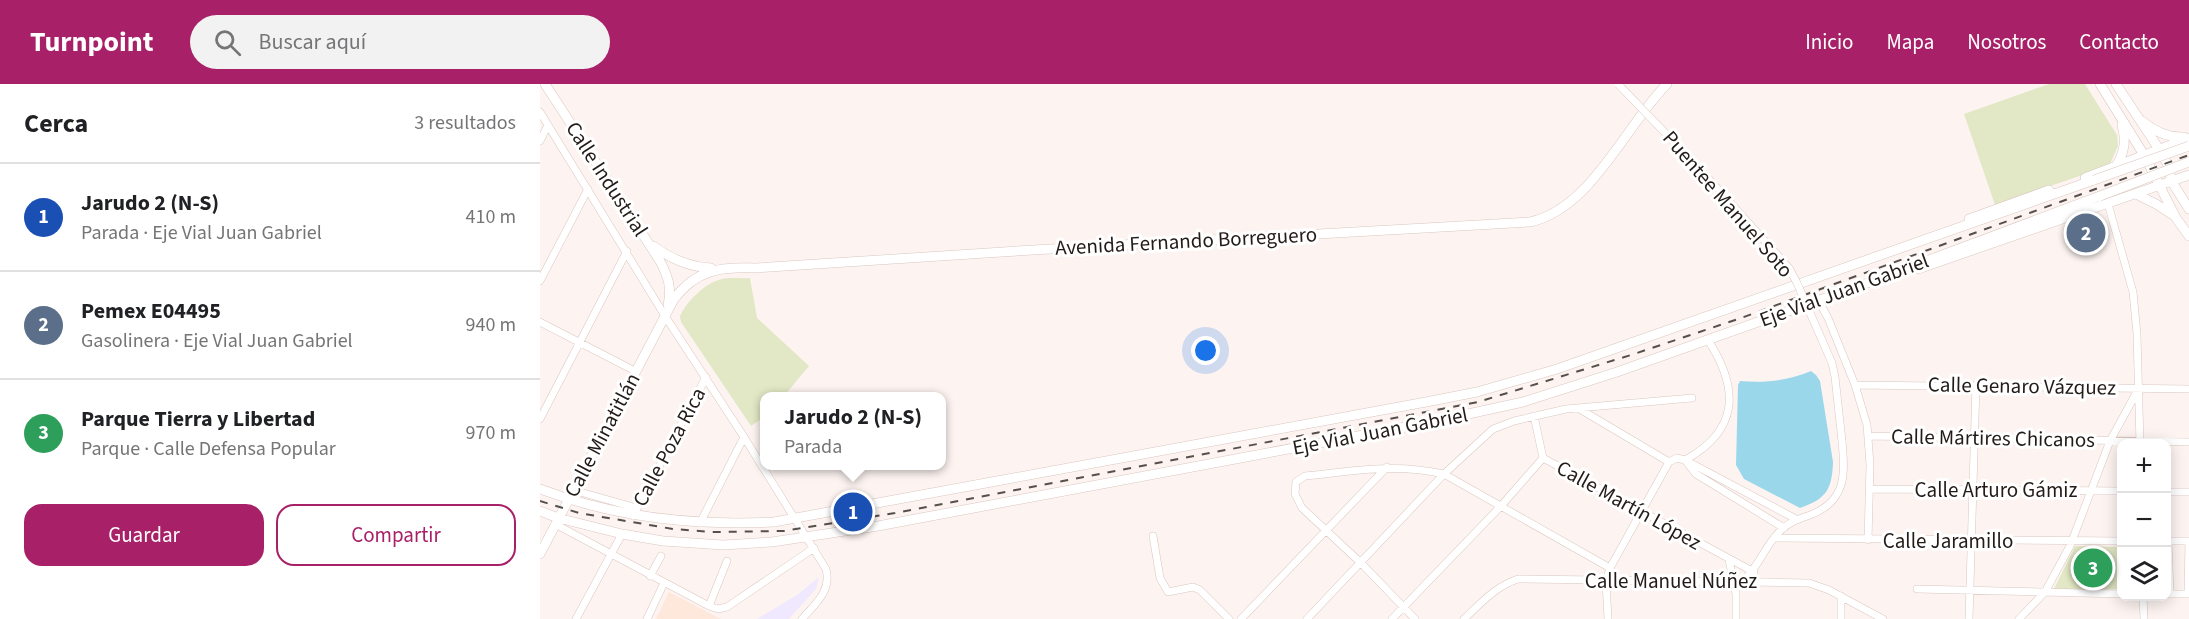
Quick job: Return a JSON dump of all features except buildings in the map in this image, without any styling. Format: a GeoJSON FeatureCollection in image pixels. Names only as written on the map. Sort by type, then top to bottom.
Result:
{"type":"FeatureCollection","features":[{"type":"Feature","properties":{"kind":"main road","name":"Calle Industrial"},"geometry":{"type":"LineString","coordinates":[[545,84],[649,243],[669,280],[670,297],[665,316]]}},
{"type":"Feature","properties":{"kind":"main road","name":"Avenida Fernando Borreguero"},"geometry":{"type":"LineString","coordinates":[[665,316],[674,299],[691,280],[705,273],[726,268],[1530,222],[1543,219],[1559,211],[1588,185],[1667,84]]}},
{"type":"Feature","properties":{"kind":"main road"},"geometry":{"type":"LineString","coordinates":[[2189,209],[2172,182],[2167,163],[2159,149],[2116,85],[2103,88],[2144,155],[2176,218],[2189,236]]}},
{"type":"Feature","properties":{"kind":"main road"},"geometry":{"type":"LineString","coordinates":[[2134,114],[2163,135],[2189,139]]}},
{"type":"Feature","properties":{"kind":"main road"},"geometry":{"type":"LineString","coordinates":[[2115,167],[2124,150],[2124,132],[2119,117]]}},
{"type":"Feature","properties":{"kind":"main road"},"geometry":{"type":"LineString","coordinates":[[1904,249],[1929,234],[2189,139]]}},
{"type":"Feature","properties":{"kind":"main road"},"geometry":{"type":"LineString","coordinates":[[2189,139],[2185,149],[2189,162]]}},
{"type":"Feature","properties":{"kind":"main road","name":"Eje Vial Juan Gabriel"},"geometry":{"type":"LineString","coordinates":[[541,489],[635,512],[700,523],[747,523],[795,519],[1477,392],[1557,369],[1904,249],[2189,146]]}},
{"type":"Feature","properties":{"kind":"main road"},"geometry":{"type":"LineString","coordinates":[[2130,161],[2141,176],[2137,194]]}},
{"type":"Feature","properties":{"kind":"main road","name":"Eje Vial Juan Gabriel"},"geometry":{"type":"LineString","coordinates":[[540,511],[557,521],[663,541],[723,545],[808,538],[1479,412],[1567,388],[1708,340],[2189,162]]}},
{"type":"Feature","properties":{"kind":"main road"},"geometry":{"type":"LineString","coordinates":[[1886,275],[1919,269],[2189,176]]}},
{"type":"Feature","properties":{"kind":"main road"},"geometry":{"type":"LineString","coordinates":[[2137,194],[2176,218]]}},
{"type":"Feature","properties":{"kind":"main road"},"geometry":{"type":"LineString","coordinates":[[649,243],[664,254],[689,265],[726,268]]}},
{"type":"Feature","properties":{"kind":"main road","name":"Calle Minatitlán"},"geometry":{"type":"LineString","coordinates":[[540,554],[665,316]]}},
{"type":"Feature","properties":{"kind":"street","name":"Puentee Manuel Soto"},"geometry":{"type":"LineString","coordinates":[[1618,84],[1698,167],[1789,268],[1832,363],[1842,441],[1844,478],[1837,495],[1826,507],[1797,519],[1784,528],[1774,538],[1754,572],[1738,582]]}},
{"type":"Feature","properties":{"kind":"street","name":"Calle Poza Rica"},"geometry":{"type":"LineString","coordinates":[[540,112],[665,316],[760,463]]}},
{"type":"Feature","properties":{"kind":"street"},"geometry":{"type":"LineString","coordinates":[[540,141],[548,125]]}},
{"type":"Feature","properties":{"kind":"street"},"geometry":{"type":"LineString","coordinates":[[540,281],[588,189]]}},
{"type":"Feature","properties":{"kind":"street"},"geometry":{"type":"LineString","coordinates":[[2108,204],[2133,292],[2140,439]]}},
{"type":"Feature","properties":{"kind":"street"},"geometry":{"type":"LineString","coordinates":[[540,419],[627,251]]}},
{"type":"Feature","properties":{"kind":"street"},"geometry":{"type":"LineString","coordinates":[[1818,300],[1828,318],[1863,407],[1869,436],[1868,540]]}},
{"type":"Feature","properties":{"kind":"street"},"geometry":{"type":"LineString","coordinates":[[540,322],[635,372]]}},
{"type":"Feature","properties":{"kind":"street"},"geometry":{"type":"LineString","coordinates":[[1685,460],[1702,451],[1710,443],[1728,414],[1730,400],[1725,371],[1708,340]]}},
{"type":"Feature","properties":{"kind":"street","name":"Calle Poza Rica"},"geometry":{"type":"LineString","coordinates":[[635,512],[706,377]]}},
{"type":"Feature","properties":{"kind":"street","name":"Calle Genaro Vázquez"},"geometry":{"type":"LineString","coordinates":[[1856,385],[2189,389]]}},
{"type":"Feature","properties":{"kind":"street"},"geometry":{"type":"LineString","coordinates":[[1969,619],[1976,385]]}},
{"type":"Feature","properties":{"kind":"street"},"geometry":{"type":"LineString","coordinates":[[2019,619],[2045,592],[2071,542],[2110,441],[2139,388]]}},
{"type":"Feature","properties":{"kind":"street"},"geometry":{"type":"LineString","coordinates":[[1307,619],[1444,474],[1493,429],[1534,416],[1577,408],[1692,398]]}},
{"type":"Feature","properties":{"kind":"street"},"geometry":{"type":"LineString","coordinates":[[1577,408],[1669,462]]}},
{"type":"Feature","properties":{"kind":"street","name":"Calle Martín López"},"geometry":{"type":"LineString","coordinates":[[1534,416],[1543,458],[1754,572]]}},
{"type":"Feature","properties":{"kind":"street","name":"Calle Mártires Chicanos"},"geometry":{"type":"LineString","coordinates":[[1869,436],[2117,441]]}},
{"type":"Feature","properties":{"kind":"street"},"geometry":{"type":"LineString","coordinates":[[700,523],[744,437]]}},
{"type":"Feature","properties":{"kind":"street","name":"Calle Mártires Chicanos"},"geometry":{"type":"LineString","coordinates":[[2171,442],[2189,442]]}},
{"type":"Feature","properties":{"kind":"street"},"geometry":{"type":"LineString","coordinates":[[1392,619],[1501,506],[1543,458]]}},
{"type":"Feature","properties":{"kind":"street"},"geometry":{"type":"LineString","coordinates":[[1608,619],[1606,581],[1610,568],[1669,462],[1677,458],[1685,460],[1797,519]]}},
{"type":"Feature","properties":{"kind":"street"},"geometry":{"type":"LineString","coordinates":[[1685,460],[1696,474],[1784,528]]}},
{"type":"Feature","properties":{"kind":"street"},"geometry":{"type":"LineString","coordinates":[[1241,619],[1387,467]]}},
{"type":"Feature","properties":{"kind":"street"},"geometry":{"type":"LineString","coordinates":[[1415,619],[1297,501],[1294,487],[1296,482],[1305,476],[1387,467],[1419,468],[1444,474],[1610,568]]}},
{"type":"Feature","properties":{"kind":"street","name":"Calle Poza Rica"},"geometry":{"type":"LineString","coordinates":[[765,470],[826,569],[828,581],[822,595],[802,619]]}},
{"type":"Feature","properties":{"kind":"street","name":"Calle Arturo Gámiz"},"geometry":{"type":"LineString","coordinates":[[1870,489],[2117,491]]}},
{"type":"Feature","properties":{"kind":"street"},"geometry":{"type":"LineString","coordinates":[[2171,492],[2189,492]]}},
{"type":"Feature","properties":{"kind":"street"},"geometry":{"type":"LineString","coordinates":[[557,521],[651,576],[718,609],[728,607],[814,548]]}},
{"type":"Feature","properties":{"kind":"street"},"geometry":{"type":"LineString","coordinates":[[576,619],[622,534]]}},
{"type":"Feature","properties":{"kind":"street"},"geometry":{"type":"LineString","coordinates":[[1153,536],[1160,578],[1168,592],[1193,587],[1200,590],[1229,619]]}},
{"type":"Feature","properties":{"kind":"street","name":"Calle Jaramillo"},"geometry":{"type":"LineString","coordinates":[[1774,538],[2117,541]]}},
{"type":"Feature","properties":{"kind":"street"},"geometry":{"type":"LineString","coordinates":[[2171,541],[2189,541],[2189,594],[2171,594]]}},
{"type":"Feature","properties":{"kind":"street"},"geometry":{"type":"LineString","coordinates":[[651,576],[661,556]]}},
{"type":"Feature","properties":{"kind":"street"},"geometry":{"type":"LineString","coordinates":[[1729,560],[1738,582],[1736,619]]}},
{"type":"Feature","properties":{"kind":"street"},"geometry":{"type":"LineString","coordinates":[[709,606],[727,561]]}},
{"type":"Feature","properties":{"kind":"street","name":"Calle Manuel Núñez"},"geometry":{"type":"LineString","coordinates":[[1464,619],[1496,589],[1507,582],[1518,579],[1809,583],[1841,596],[1883,619]]}},
{"type":"Feature","properties":{"kind":"street"},"geometry":{"type":"LineString","coordinates":[[647,619],[664,583]]}},
{"type":"Feature","properties":{"kind":"street"},"geometry":{"type":"LineString","coordinates":[[1917,589],[2117,594]]}},
{"type":"Feature","properties":{"kind":"street"},"geometry":{"type":"LineString","coordinates":[[1841,596],[1841,619]]}},
{"type":"Feature","properties":{"kind":"street"},"geometry":{"type":"LineString","coordinates":[[2143,601],[2144,619]]}},
{"type":"Feature","properties":{"kind":"shaded area"},"geometry":{"type":"Polygon","coordinates":[[[819,577],[816,589],[789,619],[757,619],[797,595],[819,577]]]}},
{"type":"Feature","properties":{"kind":"shaded area"},"geometry":{"type":"Polygon","coordinates":[[[669,592],[721,619],[656,619],[669,592]]]}},
{"type":"Feature","properties":{"kind":"green space"},"geometry":{"type":"Polygon","coordinates":[[[2049,84],[2085,84],[2117,135],[2118,146],[2109,166],[1995,205],[1964,114],[2049,84]]]}},
{"type":"Feature","properties":{"kind":"green space"},"geometry":{"type":"Polygon","coordinates":[[[725,278],[750,278],[757,318],[809,366],[787,392],[760,392],[760,420],[751,426],[681,322],[680,316],[692,299],[709,284],[725,278]]]}},
{"type":"Feature","properties":{"kind":"green space"},"geometry":{"type":"Polygon","coordinates":[[[2075,546],[2117,547],[2117,589],[2054,589],[2075,546]]]}},
{"type":"Feature","properties":{"kind":"water"},"geometry":{"type":"Polygon","coordinates":[[[1811,371],[1820,381],[1833,462],[1831,480],[1826,492],[1816,501],[1800,508],[1744,479],[1736,465],[1738,385],[1740,381],[1776,380],[1811,371]]]}},
{"type":"Feature","properties":{"kind":"railway"},"geometry":{"type":"LineString","coordinates":[[540,501],[579,513],[673,529],[713,532],[784,531],[895,513],[1478,402],[1741,318],[2189,155]]}},
{"type":"Feature","properties":{"kind":"place","name":"Pemex E04495"},"geometry":{"type":"Point","coordinates":[2086,233]}},
{"type":"Feature","properties":{"kind":"place","name":"Jarudo 2 (N-S)"},"geometry":{"type":"Point","coordinates":[853,512]}},
{"type":"Feature","properties":{"kind":"place","name":"Parque Tierra y Libertad"},"geometry":{"type":"Point","coordinates":[2093,568]}}]}
